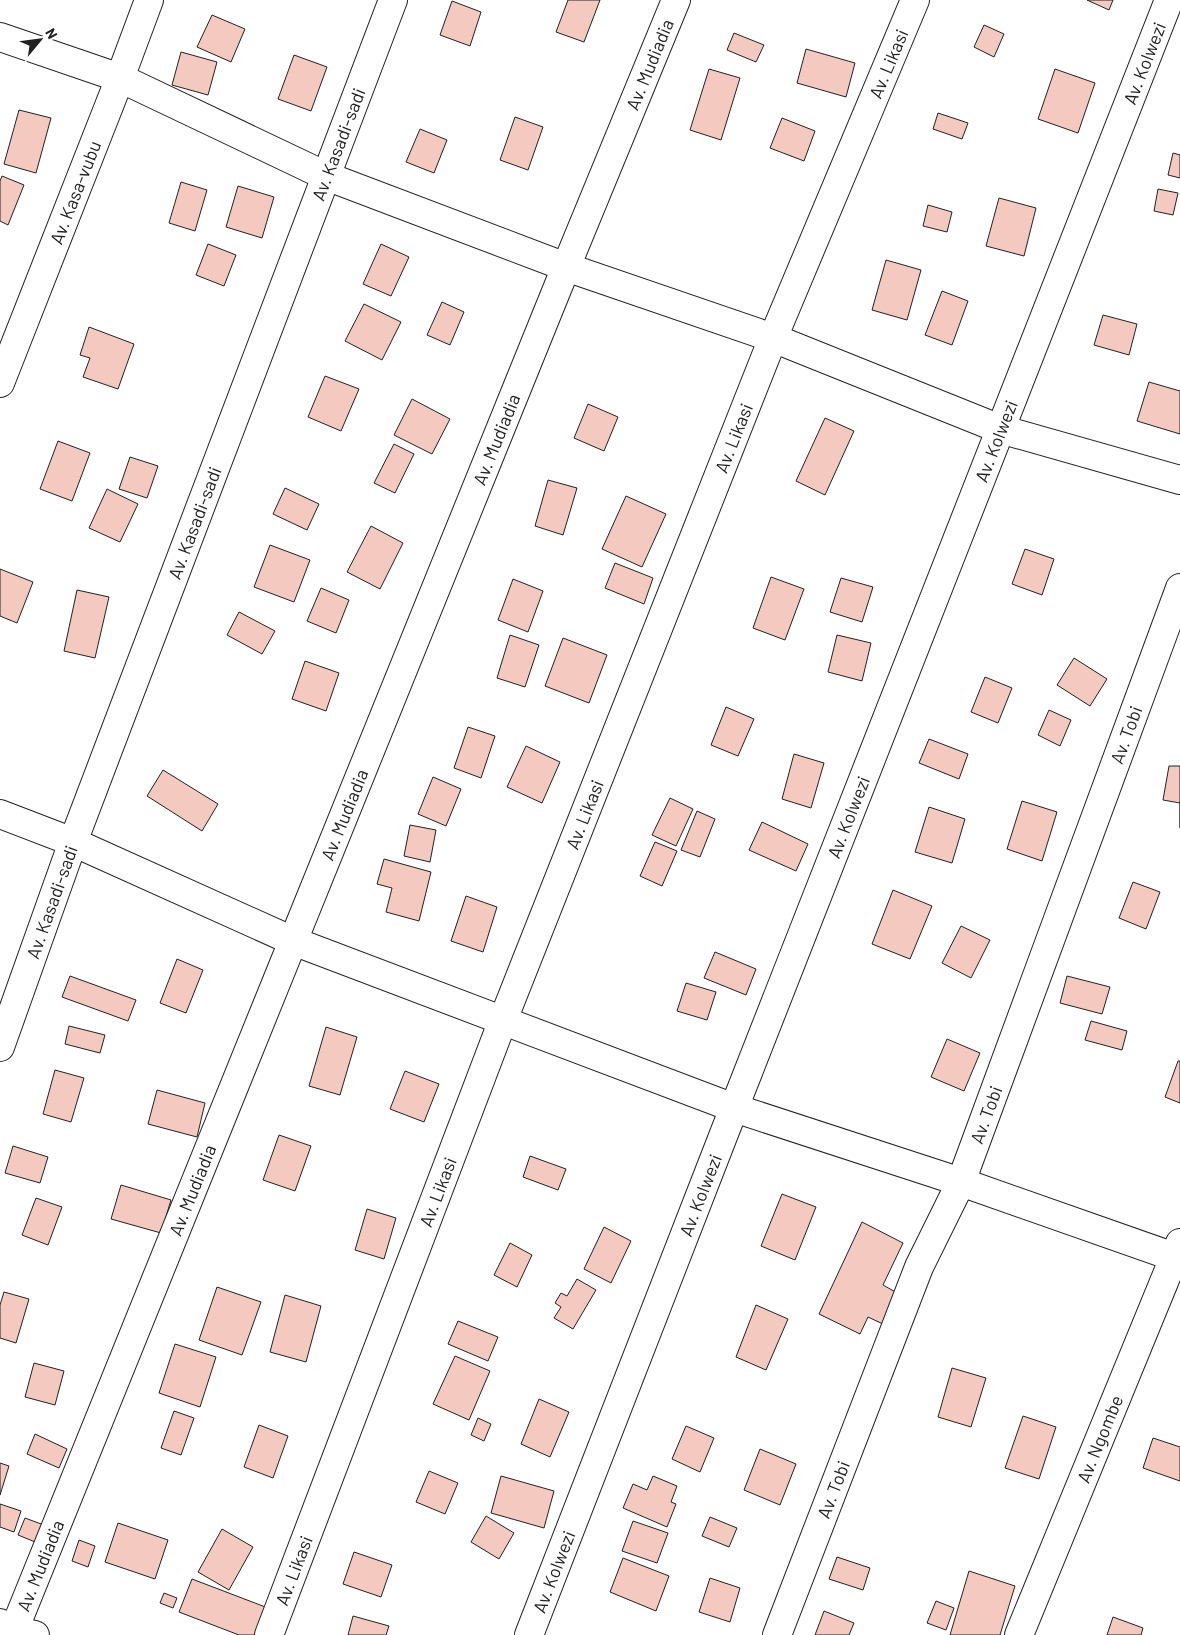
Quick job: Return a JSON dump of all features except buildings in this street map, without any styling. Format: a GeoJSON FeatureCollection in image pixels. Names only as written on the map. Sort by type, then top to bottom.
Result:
{"type":"FeatureCollection","features":[{"type":"Feature","properties":{"kind":"street","name":"Av. Kasa-vubu"},"geometry":{"type":"LineString","coordinates":[[0,383],[149,0]]}},
{"type":"Feature","properties":{"kind":"street","name":"Av. Kasadi-sadi"},"geometry":{"type":"LineString","coordinates":[[0,1047],[73,842],[393,0]]}},
{"type":"Feature","properties":{"kind":"street","name":"Av. Mudiadia"},"geometry":{"type":"LineString","coordinates":[[15,1631],[566,267],[676,0]]}},
{"type":"Feature","properties":{"kind":"street","name":"Av. Likasi"},"geometry":{"type":"LineString","coordinates":[[269,1635],[503,1020],[773,338],[915,0]]}},
{"type":"Feature","properties":{"kind":"street","name":"Av. Kolwezi"},"geometry":{"type":"LineString","coordinates":[[529,1635],[1000,429],[1170,0]]}},
{"type":"Feature","properties":{"kind":"street"},"geometry":{"type":"LineString","coordinates":[[0,37],[120,78],[326,176],[566,267],[773,338],[1000,429],[1180,480]]}},
{"type":"Feature","properties":{"kind":"street","name":"Av. Tobi"},"geometry":{"type":"LineString","coordinates":[[777,1635],[919,1267],[961,1182],[1180,588]]}},
{"type":"Feature","properties":{"kind":"street"},"geometry":{"type":"LineString","coordinates":[[0,814],[73,842],[293,941],[734,1108],[1178,1253]]}},
{"type":"Feature","properties":{"kind":"street","name":"Av. Ngombe"},"geometry":{"type":"LineString","coordinates":[[1019,1635],[1178,1253]]}}]}
